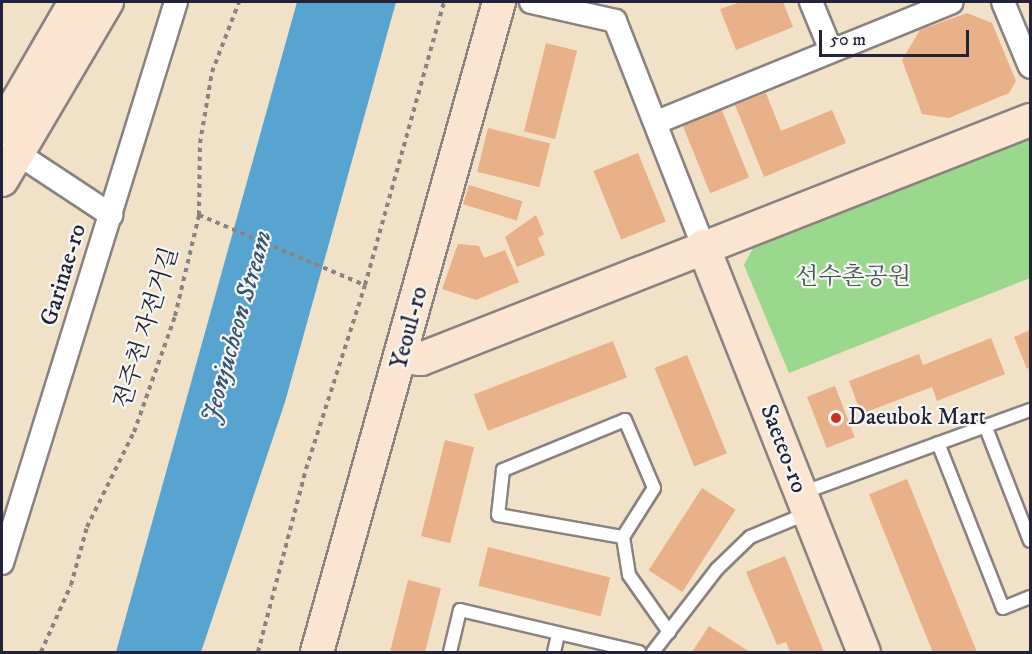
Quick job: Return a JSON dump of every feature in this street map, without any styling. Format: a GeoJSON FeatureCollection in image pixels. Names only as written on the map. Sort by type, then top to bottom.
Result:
{"type":"FeatureCollection","features":[{"type":"Feature","properties":{"kind":"street"},"geometry":{"type":"LineString","coordinates":[[2,180],[7,144],[75,2]]}},
{"type":"Feature","properties":{"kind":"street"},"geometry":{"type":"LineString","coordinates":[[7,144],[107,2]]}},
{"type":"Feature","properties":{"kind":"street","name":"Garinae-ro"},"geometry":{"type":"LineString","coordinates":[[2,563],[176,2]]}},
{"type":"Feature","properties":{"kind":"street","name":"Yeoul-ro"},"geometry":{"type":"LineString","coordinates":[[317,652],[402,357],[499,2]]}},
{"type":"Feature","properties":{"kind":"street","name":"Saeteo-ro"},"geometry":{"type":"LineString","coordinates":[[531,2],[615,21],[657,122],[703,246],[864,652]]}},
{"type":"Feature","properties":{"kind":"street"},"geometry":{"type":"LineString","coordinates":[[811,2],[831,48]]}},
{"type":"Feature","properties":{"kind":"street"},"geometry":{"type":"LineString","coordinates":[[657,122],[831,48],[952,2]]}},
{"type":"Feature","properties":{"kind":"street"},"geometry":{"type":"LineString","coordinates":[[1003,2],[1029,58]]}},
{"type":"Feature","properties":{"kind":"street"},"geometry":{"type":"LineString","coordinates":[[402,357],[421,359],[703,246],[1030,120]]}},
{"type":"Feature","properties":{"kind":"street"},"geometry":{"type":"LineString","coordinates":[[7,144],[111,215]]}},
{"type":"Feature","properties":{"kind":"lane"},"geometry":{"type":"LineString","coordinates":[[653,652],[717,569],[750,537],[804,503],[938,444],[1030,410]]}},
{"type":"Feature","properties":{"kind":"lane"},"geometry":{"type":"LineString","coordinates":[[623,537],[498,515],[502,470],[625,420],[654,488],[623,537],[629,575],[669,632]]}},
{"type":"Feature","properties":{"kind":"lane"},"geometry":{"type":"LineString","coordinates":[[986,428],[1030,541]]}},
{"type":"Feature","properties":{"kind":"lane"},"geometry":{"type":"LineString","coordinates":[[938,444],[1003,608],[1030,597]]}},
{"type":"Feature","properties":{"kind":"lane"},"geometry":{"type":"LineString","coordinates":[[450,652],[460,610],[558,635],[639,652]]}},
{"type":"Feature","properties":{"kind":"lane"},"geometry":{"type":"LineString","coordinates":[[554,652],[558,635]]}},
{"type":"Feature","properties":{"kind":"path","name":"전주천 자전거길"},"geometry":{"type":"LineString","coordinates":[[41,652],[71,585],[87,527],[103,488],[134,432],[175,316],[200,215],[200,143],[212,72],[239,2]]}},
{"type":"Feature","properties":{"kind":"path"},"geometry":{"type":"LineString","coordinates":[[258,652],[306,469],[364,285],[444,2]]}},
{"type":"Feature","properties":{"kind":"path"},"geometry":{"type":"LineString","coordinates":[[200,215],[327,267],[364,285]]}},
{"type":"Feature","properties":{"kind":"green space","name":"선수촌공원"},"geometry":{"type":"Polygon","coordinates":[[[1030,139],[1030,278],[789,373],[744,265],[755,244],[1030,139]]]}},
{"type":"Feature","properties":{"kind":"water","name":"Jeonjucheon Stream"},"geometry":{"type":"Polygon","coordinates":[[[297,2],[396,2],[285,402],[201,652],[116,652],[297,2]]]}},
{"type":"Feature","properties":{"kind":"building"},"geometry":{"type":"Polygon","coordinates":[[[741,2],[783,2],[793,27],[736,50],[720,9],[741,2]]]}},
{"type":"Feature","properties":{"kind":"building"},"geometry":{"type":"Polygon","coordinates":[[[967,13],[992,23],[1016,81],[1009,93],[949,118],[922,114],[902,60],[920,30],[967,13]]]}},
{"type":"Feature","properties":{"kind":"building"},"geometry":{"type":"Polygon","coordinates":[[[546,43],[577,51],[555,139],[524,131],[546,43]]]}},
{"type":"Feature","properties":{"kind":"building"},"geometry":{"type":"Polygon","coordinates":[[[766,93],[781,131],[832,110],[846,143],[764,177],[735,105],[766,93]]]}},
{"type":"Feature","properties":{"kind":"building"},"geometry":{"type":"Polygon","coordinates":[[[721,108],[749,178],[710,193],[682,124],[721,108]]]}},
{"type":"Feature","properties":{"kind":"building"},"geometry":{"type":"Polygon","coordinates":[[[488,128],[550,143],[539,187],[477,172],[488,128]]]}},
{"type":"Feature","properties":{"kind":"building"},"geometry":{"type":"Polygon","coordinates":[[[638,153],[666,222],[621,240],[593,171],[638,153]]]}},
{"type":"Feature","properties":{"kind":"building"},"geometry":{"type":"Polygon","coordinates":[[[469,185],[523,201],[517,220],[463,204],[469,185]]]}},
{"type":"Feature","properties":{"kind":"building"},"geometry":{"type":"Polygon","coordinates":[[[536,215],[544,234],[538,238],[545,255],[517,267],[505,237],[536,215]]]}},
{"type":"Feature","properties":{"kind":"building"},"geometry":{"type":"Polygon","coordinates":[[[458,244],[479,246],[484,258],[505,250],[519,282],[476,300],[442,289],[458,244]]]}},
{"type":"Feature","properties":{"kind":"building"},"geometry":{"type":"Polygon","coordinates":[[[1030,330],[1030,367],[1027,369],[1014,337],[1030,330]]]}},
{"type":"Feature","properties":{"kind":"building"},"geometry":{"type":"Polygon","coordinates":[[[991,338],[1005,374],[937,401],[932,387],[861,414],[849,381],[919,354],[923,365],[991,338]]]}},
{"type":"Feature","properties":{"kind":"building"},"geometry":{"type":"Polygon","coordinates":[[[613,341],[627,377],[488,431],[474,394],[613,341]]]}},
{"type":"Feature","properties":{"kind":"building"},"geometry":{"type":"Polygon","coordinates":[[[687,355],[727,453],[694,466],[655,368],[687,355]]]}},
{"type":"Feature","properties":{"kind":"building"},"geometry":{"type":"Polygon","coordinates":[[[835,386],[855,437],[827,448],[807,397],[835,386]]]}},
{"type":"Feature","properties":{"kind":"building"},"geometry":{"type":"Polygon","coordinates":[[[445,440],[474,447],[450,543],[421,536],[445,440]]]}},
{"type":"Feature","properties":{"kind":"building"},"geometry":{"type":"Polygon","coordinates":[[[907,479],[977,651],[933,652],[869,494],[907,479]]]}},
{"type":"Feature","properties":{"kind":"building"},"geometry":{"type":"Polygon","coordinates":[[[702,488],[736,510],[682,592],[649,570],[702,488]]]}},
{"type":"Feature","properties":{"kind":"building"},"geometry":{"type":"Polygon","coordinates":[[[488,547],[610,577],[601,616],[478,586],[488,547]]]}},
{"type":"Feature","properties":{"kind":"building"},"geometry":{"type":"Polygon","coordinates":[[[785,556],[824,652],[790,652],[786,642],[777,645],[746,572],[785,556]]]}},
{"type":"Feature","properties":{"kind":"building"},"geometry":{"type":"Polygon","coordinates":[[[408,580],[441,588],[425,652],[390,652],[408,580]]]}},
{"type":"Feature","properties":{"kind":"building"},"geometry":{"type":"Polygon","coordinates":[[[709,626],[750,652],[692,652],[709,626]]]}},
{"type":"Feature","properties":{"kind":"place","name":"Daeubok Mart"},"geometry":{"type":"Point","coordinates":[836,418]}}]}
